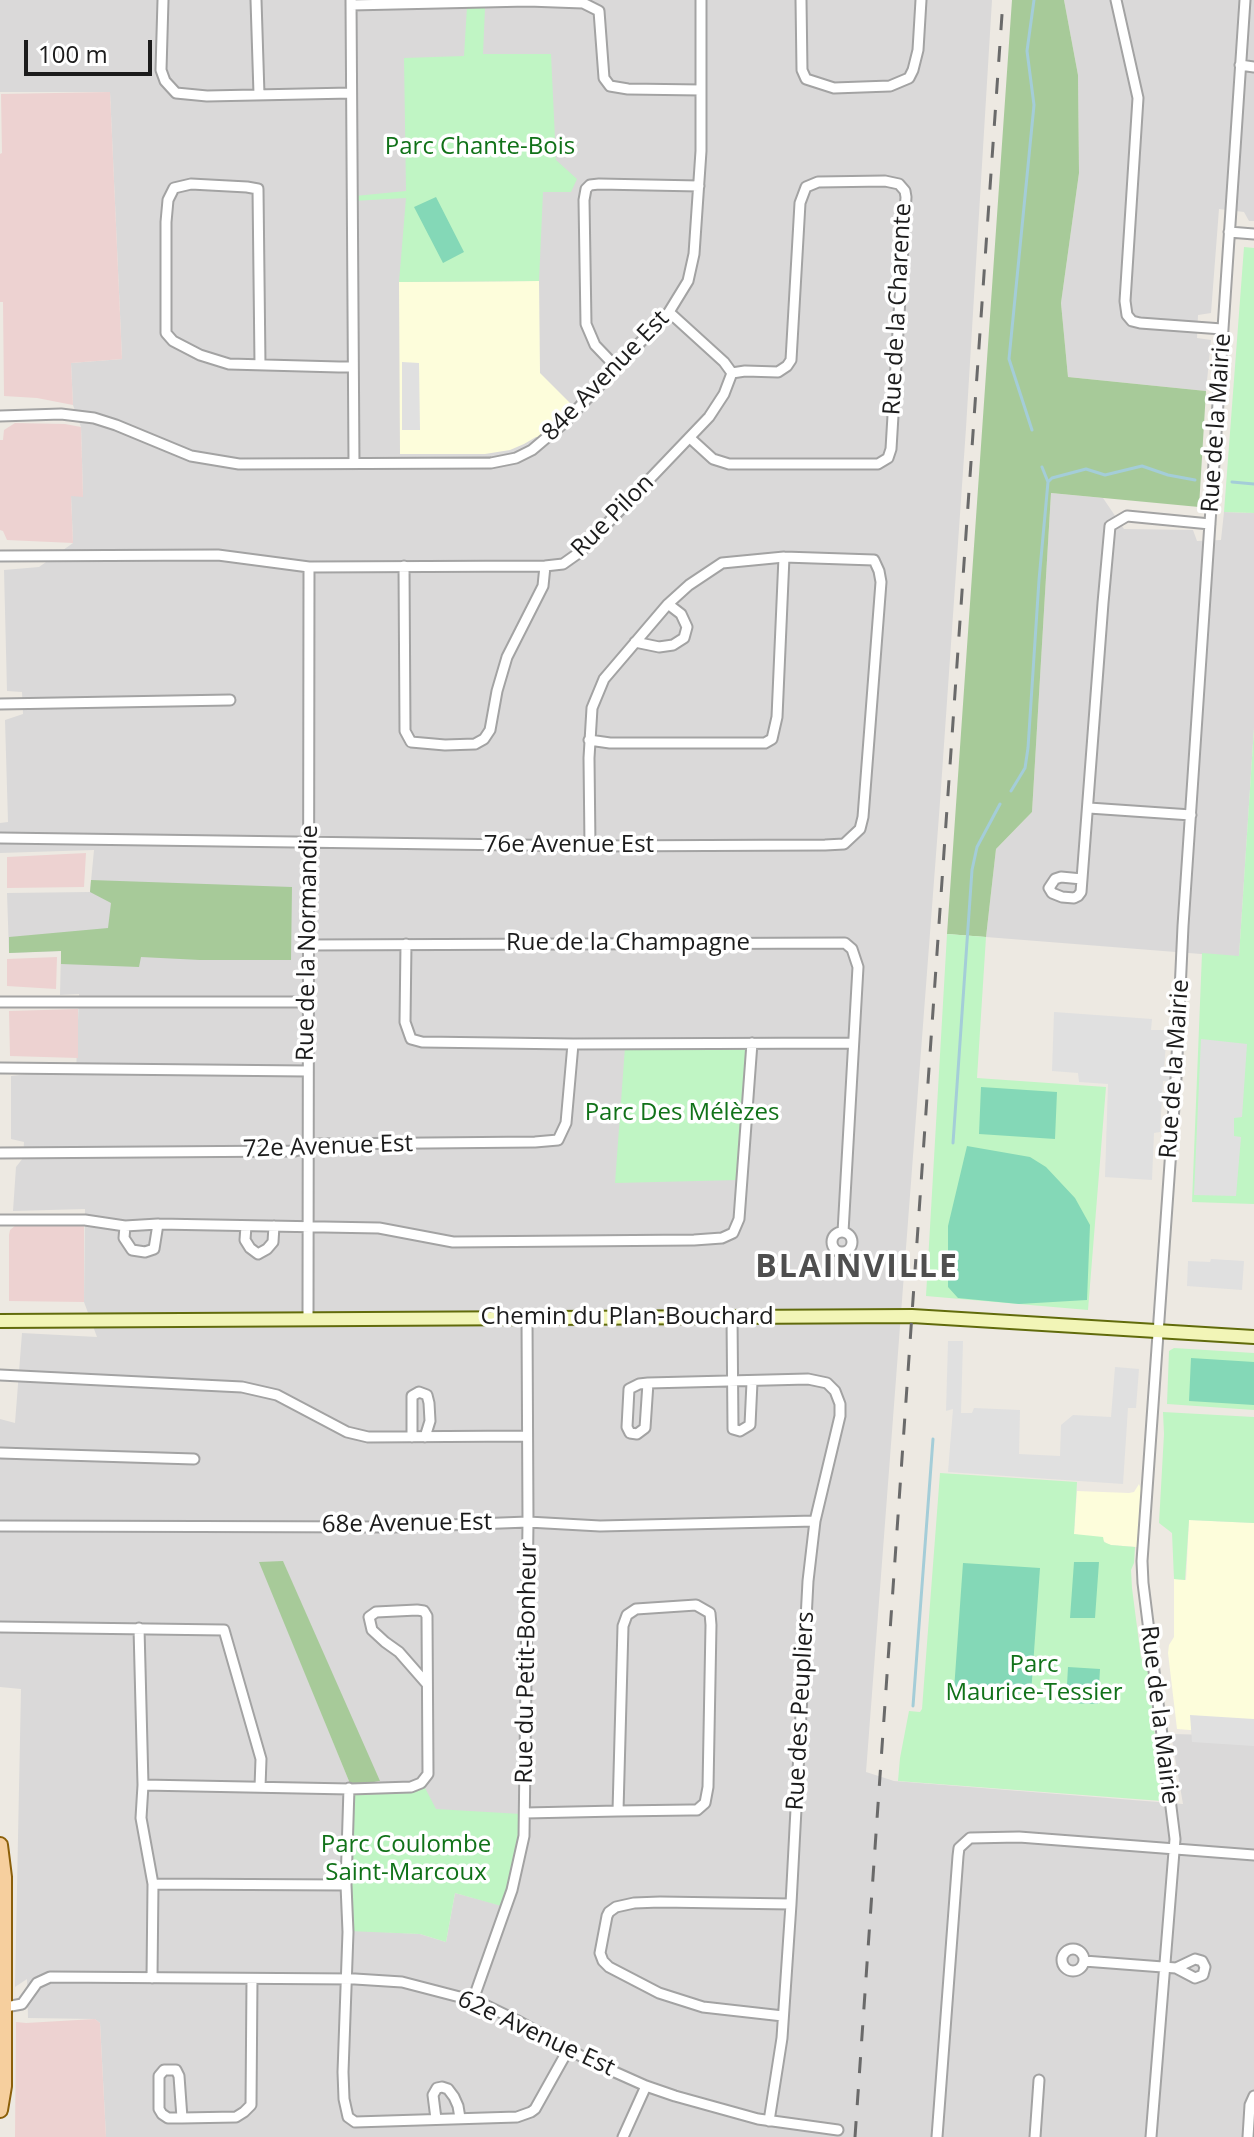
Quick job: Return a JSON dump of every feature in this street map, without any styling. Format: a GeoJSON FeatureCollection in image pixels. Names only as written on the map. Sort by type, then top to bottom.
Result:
{"type":"FeatureCollection","features":[{"type":"Feature","properties":{"kind":"main road"},"geometry":{"type":"LineString","coordinates":[[0,1845],[4,1877],[4,2086],[0,2110]]}},
{"type":"Feature","properties":{"kind":"street"},"geometry":{"type":"LineString","coordinates":[[163,0],[161,70],[165,81],[176,93],[207,96],[351,93]]}},
{"type":"Feature","properties":{"kind":"street"},"geometry":{"type":"LineString","coordinates":[[256,0],[259,94]]}},
{"type":"Feature","properties":{"kind":"street","name":"84e Avenue Est"},"geometry":{"type":"LineString","coordinates":[[0,416],[61,414],[94,418],[186,454],[219,462],[491,463],[516,458],[538,446],[669,312],[682,293],[692,268],[699,186],[701,0]]}},
{"type":"Feature","properties":{"kind":"street"},"geometry":{"type":"LineString","coordinates":[[801,0],[802,70],[806,79],[834,88],[890,86],[909,78],[918,50],[921,0]]}},
{"type":"Feature","properties":{"kind":"street"},"geometry":{"type":"LineString","coordinates":[[1116,0],[1138,98],[1125,301],[1127,315],[1132,321],[1140,323],[1222,329]]}},
{"type":"Feature","properties":{"kind":"street","name":"Rue de la Mairie"},"geometry":{"type":"LineString","coordinates":[[1151,2137],[1175,1839],[1142,1569],[1245,0]]}},
{"type":"Feature","properties":{"kind":"street"},"geometry":{"type":"LineString","coordinates":[[354,463],[351,3],[583,3],[599,11],[604,78],[610,86],[701,90]]}},
{"type":"Feature","properties":{"kind":"street"},"geometry":{"type":"LineString","coordinates":[[1240,65],[1254,67]]}},
{"type":"Feature","properties":{"kind":"street","name":"Rue de la Charente"},"geometry":{"type":"LineString","coordinates":[[690,438],[713,459],[729,464],[878,464],[888,458],[906,197],[901,186],[891,181],[832,181],[813,182],[806,187],[800,203],[791,360],[778,372],[732,373]]}},
{"type":"Feature","properties":{"kind":"street"},"geometry":{"type":"LineString","coordinates":[[260,365],[258,189],[191,184],[174,188],[168,200],[166,222],[166,333],[173,341],[200,355],[229,364],[260,365],[353,367]]}},
{"type":"Feature","properties":{"kind":"street"},"geometry":{"type":"LineString","coordinates":[[617,368],[595,345],[586,324],[586,189],[599,184],[699,186]]}},
{"type":"Feature","properties":{"kind":"street"},"geometry":{"type":"LineString","coordinates":[[1229,232],[1254,234]]}},
{"type":"Feature","properties":{"kind":"street"},"geometry":{"type":"LineString","coordinates":[[669,312],[732,373]]}},
{"type":"Feature","properties":{"kind":"street","name":"Rue Pilon"},"geometry":{"type":"LineString","coordinates":[[404,566],[405,731],[411,742],[475,744],[484,739],[490,730],[507,657],[543,586],[545,566],[559,565],[572,559],[690,438],[719,403],[732,373]]}},
{"type":"Feature","properties":{"kind":"street"},"geometry":{"type":"LineString","coordinates":[[1082,879],[1110,526],[1127,516],[1210,524]]}},
{"type":"Feature","properties":{"kind":"street"},"geometry":{"type":"LineString","coordinates":[[0,556],[218,555],[309,567],[545,566]]}},
{"type":"Feature","properties":{"kind":"street"},"geometry":{"type":"LineString","coordinates":[[589,740],[610,743],[765,743],[772,739],[777,717],[784,557],[722,563],[689,585],[668,604],[604,679],[592,708],[589,740],[590,846]]}},
{"type":"Feature","properties":{"kind":"street","name":"76e Avenue Est"},"geometry":{"type":"LineString","coordinates":[[0,838],[590,846],[844,844],[860,829],[863,817],[881,582],[874,560],[784,557]]}},
{"type":"Feature","properties":{"kind":"street","name":"Rue de la Normandie"},"geometry":{"type":"LineString","coordinates":[[308,1319],[309,567]]}},
{"type":"Feature","properties":{"kind":"street"},"geometry":{"type":"LineString","coordinates":[[635,642],[659,647],[673,645],[684,638],[687,627],[681,614],[668,604]]}},
{"type":"Feature","properties":{"kind":"street"},"geometry":{"type":"LineString","coordinates":[[0,704],[230,700]]}},
{"type":"Feature","properties":{"kind":"street"},"geometry":{"type":"LineString","coordinates":[[1089,808],[1191,815]]}},
{"type":"Feature","properties":{"kind":"street","name":"Rue de la Champagne"},"geometry":{"type":"LineString","coordinates":[[307,945],[845,943],[852,949],[858,967],[852,1043]]}},
{"type":"Feature","properties":{"kind":"street"},"geometry":{"type":"LineString","coordinates":[[406,944],[405,1022],[411,1039],[422,1042],[852,1043],[843,1232]]}},
{"type":"Feature","properties":{"kind":"street"},"geometry":{"type":"LineString","coordinates":[[0,1002],[307,1002]]}},
{"type":"Feature","properties":{"kind":"street"},"geometry":{"type":"LineString","coordinates":[[0,1220],[85,1220],[125,1226],[379,1228],[453,1242],[722,1238],[733,1233],[739,1219],[752,1043]]}},
{"type":"Feature","properties":{"kind":"street","name":"72e Avenue Est"},"geometry":{"type":"LineString","coordinates":[[0,1153],[295,1151],[319,1144],[558,1140],[566,1123],[573,1044]]}},
{"type":"Feature","properties":{"kind":"street"},"geometry":{"type":"LineString","coordinates":[[0,1068],[307,1071]]}},
{"type":"Feature","properties":{"kind":"street"},"geometry":{"type":"LineString","coordinates":[[125,1226],[124,1238],[132,1250],[145,1252],[154,1249],[158,1224]]}},
{"type":"Feature","properties":{"kind":"street"},"geometry":{"type":"LineString","coordinates":[[246,1226],[245,1240],[258,1254],[273,1242],[274,1226]]}},
{"type":"Feature","properties":{"kind":"street"},"geometry":{"type":"LineString","coordinates":[[732,1316],[733,1429],[740,1431],[750,1425],[752,1382]]}},
{"type":"Feature","properties":{"kind":"street","name":"Chemin du Plan-Bouchard"},"geometry":{"type":"LineString","coordinates":[[0,1321],[937,1316],[1254,1337]]}},
{"type":"Feature","properties":{"kind":"street","name":"Rue du Petit-Bonheur"},"geometry":{"type":"LineString","coordinates":[[473,2000],[512,1890],[524,1836],[527,1317]]}},
{"type":"Feature","properties":{"kind":"street"},"geometry":{"type":"LineString","coordinates":[[0,1375],[242,1387],[277,1395],[347,1432],[368,1437],[527,1436]]}},
{"type":"Feature","properties":{"kind":"street","name":"Rue des Peupliers"},"geometry":{"type":"LineString","coordinates":[[648,1383],[808,1379],[827,1383],[835,1391],[840,1404],[840,1416],[815,1521],[808,1581],[783,2016],[769,2121]]}},
{"type":"Feature","properties":{"kind":"street"},"geometry":{"type":"LineString","coordinates":[[648,1383],[645,1428],[637,1434],[630,1433],[627,1427],[629,1389],[648,1383]]}},
{"type":"Feature","properties":{"kind":"street"},"geometry":{"type":"LineString","coordinates":[[412,1437],[412,1396],[419,1392],[427,1395],[429,1403],[430,1421],[425,1437]]}},
{"type":"Feature","properties":{"kind":"street"},"geometry":{"type":"LineString","coordinates":[[0,1453],[194,1459]]}},
{"type":"Feature","properties":{"kind":"street","name":"68e Avenue Est"},"geometry":{"type":"LineString","coordinates":[[0,1526],[394,1527],[528,1522],[600,1526],[815,1521]]}},
{"type":"Feature","properties":{"kind":"street"},"geometry":{"type":"LineString","coordinates":[[525,1813],[697,1810],[705,1803],[708,1787],[711,1625],[710,1613],[696,1605],[636,1609],[627,1615],[623,1626],[618,1811]]}},
{"type":"Feature","properties":{"kind":"street"},"geometry":{"type":"LineString","coordinates":[[143,1785],[411,1787],[421,1783],[428,1774],[427,1616],[424,1611],[417,1610],[376,1612],[369,1617],[372,1630],[399,1652],[427,1684]]}},
{"type":"Feature","properties":{"kind":"street"},"geometry":{"type":"LineString","coordinates":[[0,1627],[224,1630],[261,1759],[260,1787]]}},
{"type":"Feature","properties":{"kind":"street"},"geometry":{"type":"LineString","coordinates":[[139,1628],[141,1818],[153,1884],[152,1978]]}},
{"type":"Feature","properties":{"kind":"street"},"geometry":{"type":"LineString","coordinates":[[349,1788],[344,2099],[348,2117],[355,2122],[517,2117],[531,2112],[568,2050]]}},
{"type":"Feature","properties":{"kind":"street"},"geometry":{"type":"LineString","coordinates":[[937,2137],[959,1848],[970,1838],[1019,1837],[1254,1855]]}},
{"type":"Feature","properties":{"kind":"street"},"geometry":{"type":"LineString","coordinates":[[153,1884],[346,1885]]}},
{"type":"Feature","properties":{"kind":"street"},"geometry":{"type":"LineString","coordinates":[[783,2016],[703,2007],[659,1993],[609,1967],[600,1953],[607,1916],[616,1907],[647,1902],[791,1904]]}},
{"type":"Feature","properties":{"kind":"street"},"geometry":{"type":"LineString","coordinates":[[1084,1961],[1176,1968]]}},
{"type":"Feature","properties":{"kind":"street","name":"62e Avenue Est"},"geometry":{"type":"LineString","coordinates":[[2,2008],[22,2004],[37,1983],[47,1977],[402,1982],[473,2000],[568,2050],[646,2086],[769,2121],[838,2130]]}},
{"type":"Feature","properties":{"kind":"street"},"geometry":{"type":"LineString","coordinates":[[182,2118],[179,2076],[176,2070],[164,2070],[159,2076],[159,2109],[168,2118],[182,2118],[236,2117],[251,2105],[252,1979]]}},
{"type":"Feature","properties":{"kind":"street"},"geometry":{"type":"LineString","coordinates":[[1035,2137],[1039,2080]]}},
{"type":"Feature","properties":{"kind":"street"},"geometry":{"type":"LineString","coordinates":[[623,2137],[646,2086]]}},
{"type":"Feature","properties":{"kind":"street"},"geometry":{"type":"LineString","coordinates":[[436,2119],[433,2095],[437,2088],[442,2087],[454,2097],[460,2118]]}},
{"type":"Feature","properties":{"kind":"street"},"geometry":{"type":"LineString","coordinates":[[1248,2137],[1250,2105],[1254,2096]]}},
{"type":"Feature","properties":{"kind":"shaded area"},"geometry":{"type":"Polygon","coordinates":[[[0,0],[992,0],[940,802],[866,1772],[894,1781],[1183,1804],[1171,1734],[1254,1736],[1254,2137],[106,2137],[100,2023],[95,2019],[28,2018],[27,1979],[15,1987],[21,1689],[0,1687],[0,1419],[15,1423],[22,1333],[97,1337],[84,1302],[85,1209],[13,1211],[16,1167],[23,1158],[24,1142],[11,1139],[11,1076],[76,1074],[79,994],[60,995],[61,951],[9,953],[7,893],[90,892],[94,850],[0,853],[0,823],[8,822],[5,720],[23,714],[22,692],[7,691],[4,570],[39,567],[73,543],[71,496],[83,496],[81,427],[73,405],[71,363],[122,359],[110,92],[0,92],[0,0]],[[260,1562],[351,1786],[348,1930],[420,1934],[446,1942],[455,1893],[504,1906],[436,1809],[383,1790],[283,1562],[260,1562]]]}},
{"type":"Feature","properties":{"kind":"shaded area"},"geometry":{"type":"Polygon","coordinates":[[[1064,0],[1254,0],[1254,221],[1249,221],[1244,212],[1219,209],[1211,313],[1198,315],[1197,338],[1211,340],[1206,391],[1068,377],[1061,303],[1079,173],[1078,75],[1064,0]]]}},
{"type":"Feature","properties":{"kind":"shaded area"},"geometry":{"type":"Polygon","coordinates":[[[110,92],[122,359],[71,363],[73,405],[4,396],[3,302],[0,302],[1,94],[110,92]]]}},
{"type":"Feature","properties":{"kind":"shaded area"},"geometry":{"type":"Polygon","coordinates":[[[539,281],[540,373],[571,404],[568,409],[539,437],[510,450],[485,454],[400,454],[399,282],[539,281]]]}},
{"type":"Feature","properties":{"kind":"shaded area"},"geometry":{"type":"Polygon","coordinates":[[[402,362],[419,363],[420,430],[402,430],[402,362]]]}},
{"type":"Feature","properties":{"kind":"shaded area"},"geometry":{"type":"Polygon","coordinates":[[[15,423],[81,427],[83,497],[71,496],[73,543],[7,540],[0,530],[0,440],[3,440],[4,430],[15,423]]]}},
{"type":"Feature","properties":{"kind":"shaded area"},"geometry":{"type":"Polygon","coordinates":[[[1051,493],[1103,498],[1124,529],[1193,530],[1197,541],[1221,540],[1224,512],[1254,513],[1254,728],[1239,957],[986,937],[996,849],[1032,812],[1051,493]]]}},
{"type":"Feature","properties":{"kind":"shaded area"},"geometry":{"type":"Polygon","coordinates":[[[86,853],[84,887],[7,888],[7,857],[86,853]]]}},
{"type":"Feature","properties":{"kind":"shaded area"},"geometry":{"type":"Polygon","coordinates":[[[57,957],[56,989],[7,986],[7,959],[57,957]]]}},
{"type":"Feature","properties":{"kind":"shaded area"},"geometry":{"type":"Polygon","coordinates":[[[78,1009],[78,1058],[10,1056],[9,1011],[78,1009]]]}},
{"type":"Feature","properties":{"kind":"shaded area"},"geometry":{"type":"Polygon","coordinates":[[[1054,1012],[1152,1019],[1151,1030],[1176,1030],[1175,1042],[1166,1042],[1164,1070],[1173,1070],[1173,1081],[1163,1081],[1160,1132],[1154,1133],[1152,1180],[1105,1177],[1108,1084],[1079,1082],[1078,1073],[1052,1071],[1054,1012]]]}},
{"type":"Feature","properties":{"kind":"shaded area"},"geometry":{"type":"Polygon","coordinates":[[[1201,1039],[1247,1044],[1242,1117],[1234,1118],[1234,1136],[1241,1137],[1236,1196],[1194,1195],[1201,1039]]]}},
{"type":"Feature","properties":{"kind":"shaded area"},"geometry":{"type":"Polygon","coordinates":[[[16,1225],[84,1226],[84,1302],[9,1301],[9,1235],[16,1225]]]}},
{"type":"Feature","properties":{"kind":"shaded area"},"geometry":{"type":"Polygon","coordinates":[[[1211,1259],[1244,1261],[1242,1290],[1187,1286],[1188,1261],[1210,1262],[1211,1259]]]}},
{"type":"Feature","properties":{"kind":"shaded area"},"geometry":{"type":"Polygon","coordinates":[[[948,1341],[963,1341],[961,1413],[972,1413],[974,1408],[1020,1410],[1019,1454],[1060,1456],[1061,1425],[1073,1415],[1111,1417],[1115,1367],[1139,1369],[1136,1408],[1128,1408],[1123,1484],[948,1472],[953,1409],[946,1411],[948,1341]]]}},
{"type":"Feature","properties":{"kind":"shaded area"},"geometry":{"type":"Polygon","coordinates":[[[1139,1484],[1137,1547],[1111,1545],[1103,1540],[1074,1534],[1077,1491],[1129,1493],[1134,1492],[1139,1484]]]}},
{"type":"Feature","properties":{"kind":"shaded area"},"geometry":{"type":"Polygon","coordinates":[[[1189,1520],[1254,1523],[1254,1735],[1177,1729],[1168,1653],[1174,1637],[1174,1579],[1186,1580],[1189,1520]]]}},
{"type":"Feature","properties":{"kind":"shaded area"},"geometry":{"type":"Polygon","coordinates":[[[1190,1715],[1254,1719],[1254,1746],[1192,1742],[1190,1715]]]}},
{"type":"Feature","properties":{"kind":"shaded area"},"geometry":{"type":"Polygon","coordinates":[[[95,2019],[100,2023],[106,2137],[15,2137],[16,2022],[95,2019]]]}},
{"type":"Feature","properties":{"kind":"green space"},"geometry":{"type":"Polygon","coordinates":[[[1012,0],[1064,0],[1078,75],[1079,173],[1061,303],[1068,377],[1206,391],[1199,507],[1051,493],[1032,812],[996,849],[986,937],[947,934],[1012,0]]]}},
{"type":"Feature","properties":{"kind":"green space","name":"Parc Chante-Bois"},"geometry":{"type":"Polygon","coordinates":[[[467,7],[485,8],[483,54],[551,54],[556,160],[577,179],[571,192],[543,192],[539,281],[399,282],[406,198],[353,201],[355,196],[406,191],[404,58],[464,56],[467,7]]]}},
{"type":"Feature","properties":{"kind":"green space"},"geometry":{"type":"Polygon","coordinates":[[[436,197],[464,252],[443,263],[414,207],[436,197]]]}},
{"type":"Feature","properties":{"kind":"green space"},"geometry":{"type":"Polygon","coordinates":[[[1244,247],[1254,248],[1254,513],[1224,512],[1244,247]]]}},
{"type":"Feature","properties":{"kind":"green space"},"geometry":{"type":"Polygon","coordinates":[[[1254,728],[1254,1204],[1192,1202],[1202,953],[1239,956],[1254,728]]]}},
{"type":"Feature","properties":{"kind":"green space"},"geometry":{"type":"Polygon","coordinates":[[[91,880],[292,887],[291,960],[141,957],[139,967],[61,964],[61,951],[9,953],[9,937],[108,928],[111,903],[90,892],[91,880]]]}},
{"type":"Feature","properties":{"kind":"green space"},"geometry":{"type":"Polygon","coordinates":[[[947,934],[986,937],[977,1078],[1106,1087],[1088,1310],[926,1296],[947,934]]]}},
{"type":"Feature","properties":{"kind":"green space","name":"Parc Des Mélèzes"},"geometry":{"type":"Polygon","coordinates":[[[750,1046],[739,1180],[615,1183],[625,1047],[750,1046]]]}},
{"type":"Feature","properties":{"kind":"green space"},"geometry":{"type":"Polygon","coordinates":[[[981,1087],[1057,1092],[1055,1139],[979,1134],[981,1087]]]}},
{"type":"Feature","properties":{"kind":"green space"},"geometry":{"type":"Polygon","coordinates":[[[967,1146],[1030,1157],[1046,1167],[1075,1198],[1090,1225],[1087,1300],[1019,1304],[958,1298],[948,1287],[948,1226],[967,1146]]]}},
{"type":"Feature","properties":{"kind":"green space"},"geometry":{"type":"Polygon","coordinates":[[[1174,1348],[1254,1353],[1254,1410],[1167,1404],[1169,1351],[1174,1348]]]}},
{"type":"Feature","properties":{"kind":"green space"},"geometry":{"type":"Polygon","coordinates":[[[1191,1358],[1254,1362],[1254,1405],[1189,1401],[1191,1358]]]}},
{"type":"Feature","properties":{"kind":"green space"},"geometry":{"type":"Polygon","coordinates":[[[1163,1412],[1254,1417],[1254,1523],[1189,1520],[1185,1580],[1174,1579],[1172,1533],[1159,1523],[1163,1412]]]}},
{"type":"Feature","properties":{"kind":"green space","name":"Parc Maurice-Tessier"},"geometry":{"type":"Polygon","coordinates":[[[940,1473],[1077,1482],[1074,1534],[1103,1537],[1104,1542],[1111,1545],[1135,1547],[1132,1588],[1141,1658],[1147,1664],[1162,1801],[898,1781],[909,1711],[920,1712],[922,1709],[940,1473]]]}},
{"type":"Feature","properties":{"kind":"green space"},"geometry":{"type":"Polygon","coordinates":[[[283,1561],[380,1781],[351,1786],[259,1562],[283,1561]]]}},
{"type":"Feature","properties":{"kind":"green space"},"geometry":{"type":"Polygon","coordinates":[[[1074,1562],[1099,1562],[1095,1618],[1070,1618],[1074,1562]]]}},
{"type":"Feature","properties":{"kind":"green space"},"geometry":{"type":"Polygon","coordinates":[[[963,1563],[1040,1568],[1031,1694],[954,1690],[963,1563]]]}},
{"type":"Feature","properties":{"kind":"green space"},"geometry":{"type":"Polygon","coordinates":[[[1068,1667],[1100,1669],[1098,1704],[1066,1703],[1068,1667]]]}},
{"type":"Feature","properties":{"kind":"green space","name":"Parc Coulombe Saint-Marcoux"},"geometry":{"type":"Polygon","coordinates":[[[423,1784],[436,1809],[521,1814],[518,1861],[505,1907],[455,1893],[446,1942],[420,1934],[348,1931],[350,1789],[423,1784]]]}},
{"type":"Feature","properties":{"kind":"waterway"},"geometry":{"type":"LineString","coordinates":[[1032,430],[1009,359],[1034,105],[1027,51],[1034,0]]}},
{"type":"Feature","properties":{"kind":"waterway"},"geometry":{"type":"LineString","coordinates":[[1048,482],[1052,478],[1086,469],[1105,475],[1142,466],[1195,480]]}},
{"type":"Feature","properties":{"kind":"waterway"},"geometry":{"type":"LineString","coordinates":[[1011,791],[1025,768],[1028,748],[1048,482],[1042,467]]}},
{"type":"Feature","properties":{"kind":"waterway"},"geometry":{"type":"LineString","coordinates":[[1232,482],[1254,484]]}},
{"type":"Feature","properties":{"kind":"waterway"},"geometry":{"type":"LineString","coordinates":[[953,1143],[972,870],[977,847],[1000,804]]}},
{"type":"Feature","properties":{"kind":"waterway"},"geometry":{"type":"LineString","coordinates":[[913,1706],[933,1439]]}},
{"type":"Feature","properties":{"kind":"railway"},"geometry":{"type":"LineString","coordinates":[[855,2137],[1003,0]]}},
{"type":"Feature","properties":{"kind":"district","name":"BLAINVILLE"},"geometry":{"type":"Point","coordinates":[857,1268]}}]}
